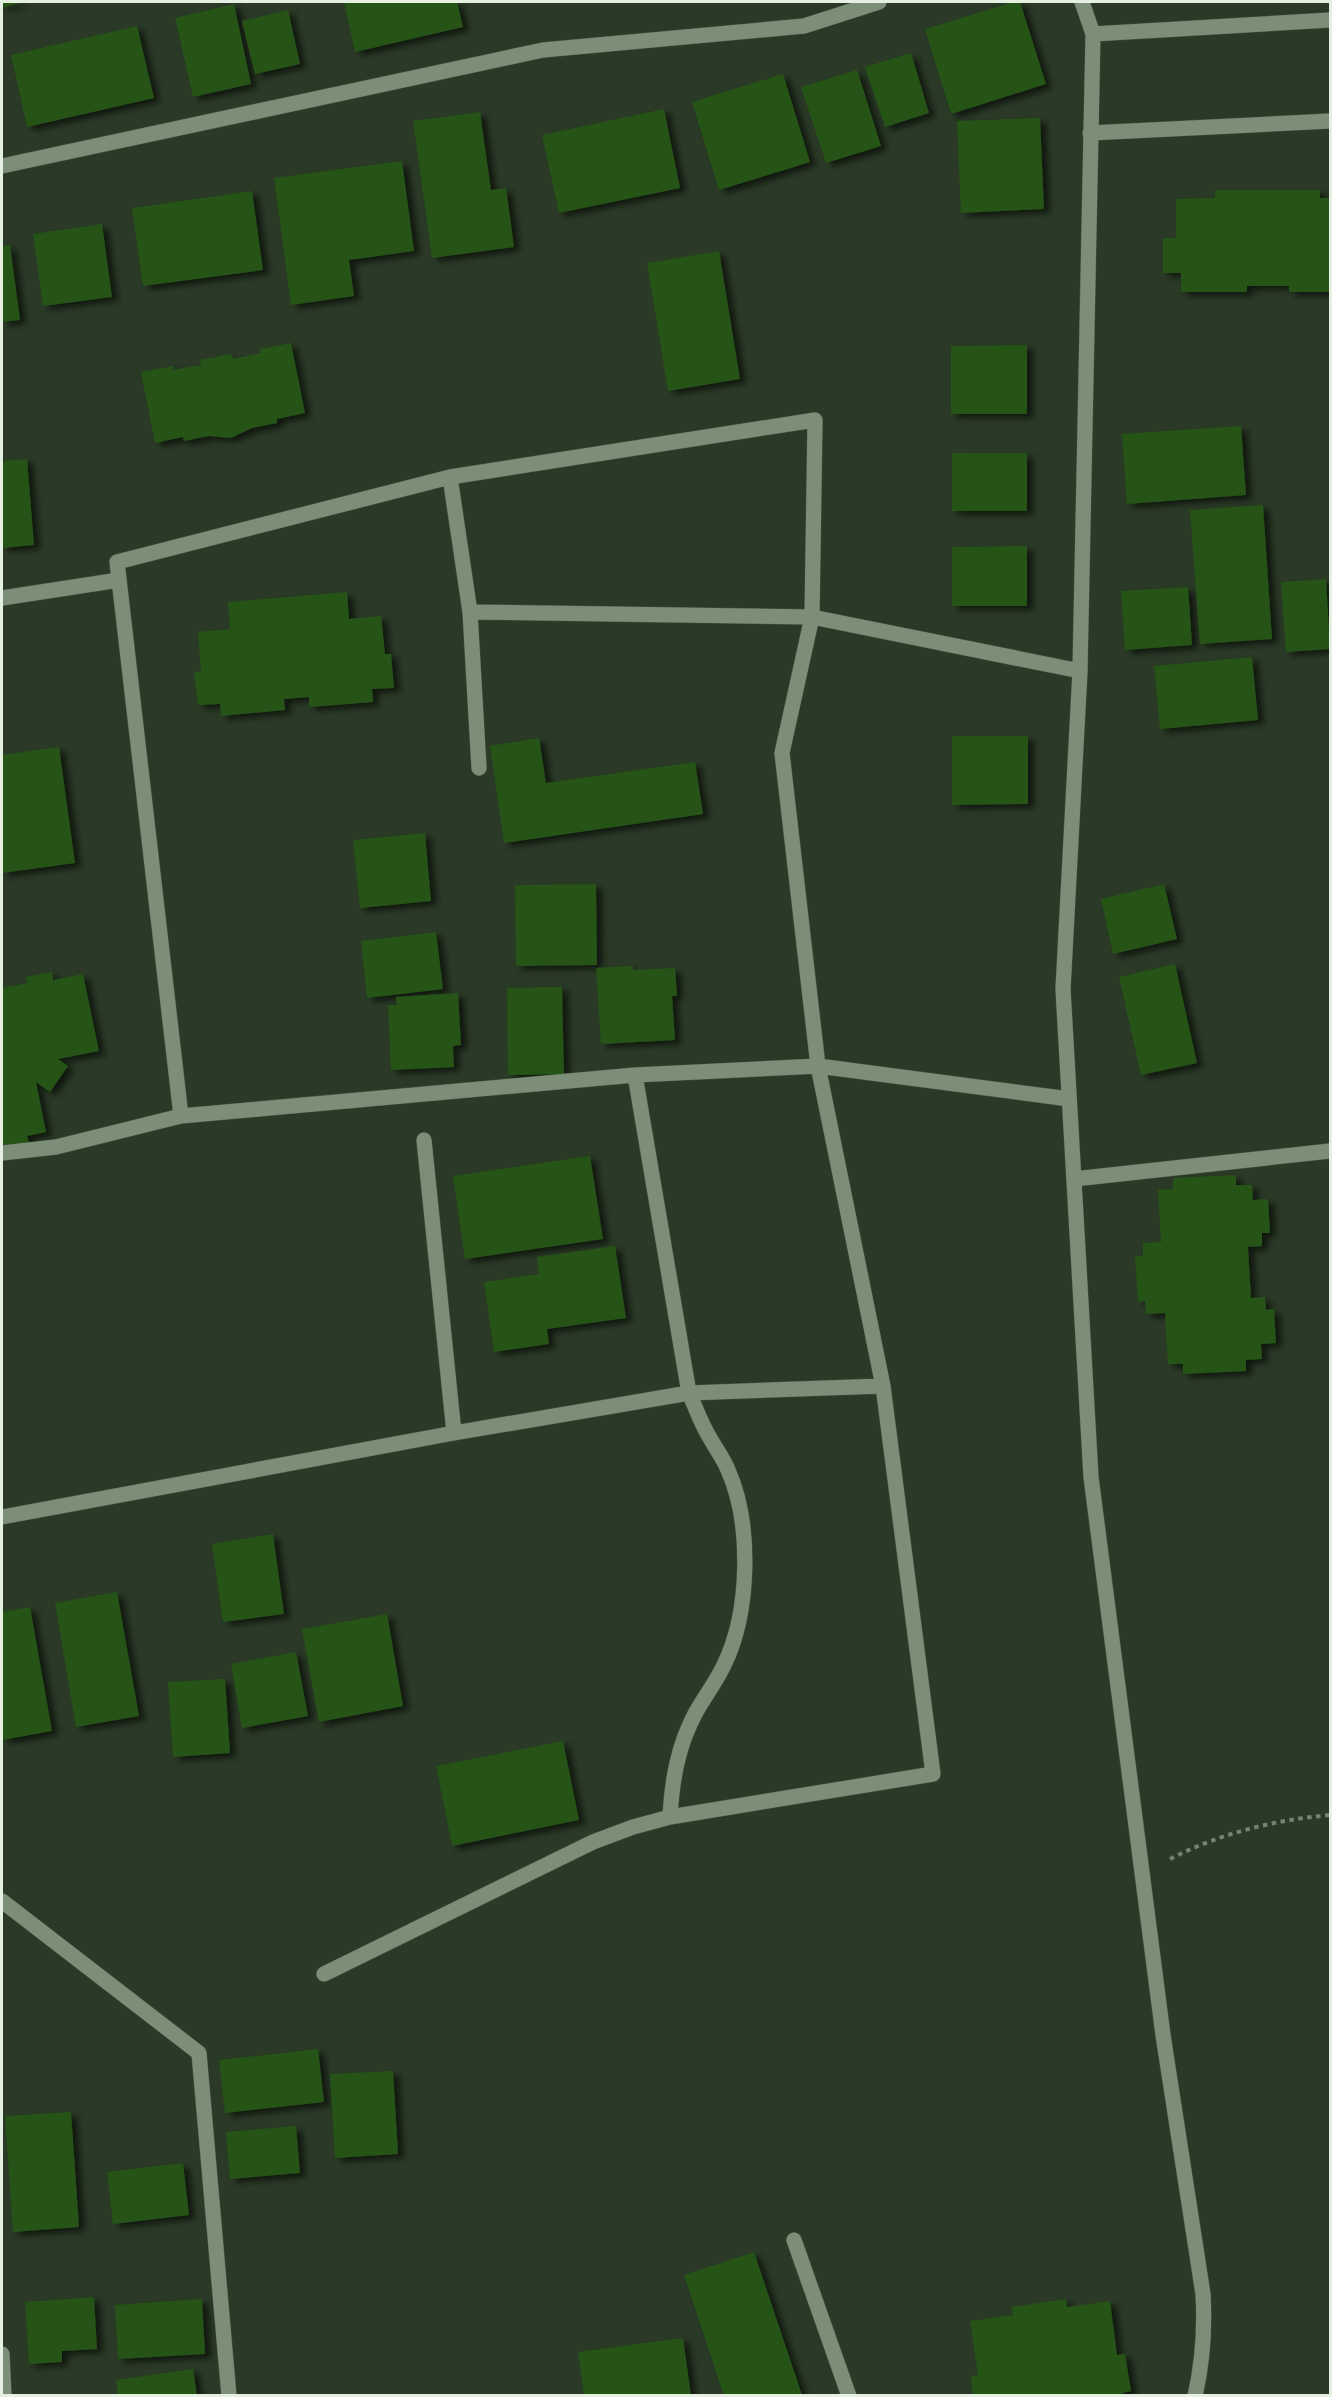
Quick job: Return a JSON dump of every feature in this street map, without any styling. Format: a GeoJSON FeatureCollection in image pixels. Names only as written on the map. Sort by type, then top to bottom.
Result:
{"type":"FeatureCollection","features":[{"type":"Feature","properties":{"kind":"street"},"geometry":{"type":"LineString","coordinates":[[2,166],[543,50],[804,26],[879,2]]}},
{"type":"Feature","properties":{"kind":"street"},"geometry":{"type":"LineString","coordinates":[[1082,2],[1093,34],[1080,671],[1063,989],[1091,1477],[1163,2035],[1203,2294],[1205,2330],[1202,2365],[1195,2396]]}},
{"type":"Feature","properties":{"kind":"street"},"geometry":{"type":"LineString","coordinates":[[1093,34],[1330,20]]}},
{"type":"Feature","properties":{"kind":"street"},"geometry":{"type":"LineString","coordinates":[[1090,133],[1330,121]]}},
{"type":"Feature","properties":{"kind":"street"},"geometry":{"type":"LineString","coordinates":[[181,1116],[117,562],[450,477],[815,420],[812,617],[782,753],[818,1066],[883,1386],[933,1774],[670,1817],[633,1827],[593,1842],[324,1974]]}},
{"type":"Feature","properties":{"kind":"street"},"geometry":{"type":"LineString","coordinates":[[450,477],[470,612],[479,768]]}},
{"type":"Feature","properties":{"kind":"street"},"geometry":{"type":"LineString","coordinates":[[2,598],[119,580]]}},
{"type":"Feature","properties":{"kind":"street"},"geometry":{"type":"LineString","coordinates":[[470,612],[812,617],[1080,671]]}},
{"type":"Feature","properties":{"kind":"street"},"geometry":{"type":"LineString","coordinates":[[2,1153],[56,1147],[181,1116],[635,1075],[818,1066],[1069,1099]]}},
{"type":"Feature","properties":{"kind":"street"},"geometry":{"type":"LineString","coordinates":[[635,1075],[689,1393],[709,1437],[729,1470],[740,1508],[745,1554],[745,1583],[739,1618],[726,1662],[697,1711],[678,1756],[672,1787],[670,1817]]}},
{"type":"Feature","properties":{"kind":"street"},"geometry":{"type":"LineString","coordinates":[[424,1140],[454,1433]]}},
{"type":"Feature","properties":{"kind":"street"},"geometry":{"type":"LineString","coordinates":[[1074,1179],[1330,1151]]}},
{"type":"Feature","properties":{"kind":"street"},"geometry":{"type":"LineString","coordinates":[[2,1517],[454,1433],[689,1393],[883,1386]]}},
{"type":"Feature","properties":{"kind":"street"},"geometry":{"type":"LineString","coordinates":[[2,1901],[199,2053],[229,2396]]}},
{"type":"Feature","properties":{"kind":"street"},"geometry":{"type":"LineString","coordinates":[[794,2240],[849,2396]]}},
{"type":"Feature","properties":{"kind":"street"},"geometry":{"type":"LineString","coordinates":[[2,2354],[4,2396]]}},
{"type":"Feature","properties":{"kind":"path"},"geometry":{"type":"LineString","coordinates":[[1142,1873],[1218,1838],[1293,1818],[1330,1815]]}},
{"type":"Feature","properties":{"kind":"building"},"geometry":{"type":"Polygon","coordinates":[[[2,2],[23,2],[2,8],[2,2]]]}},
{"type":"Feature","properties":{"kind":"building"},"geometry":{"type":"Polygon","coordinates":[[[344,2],[457,2],[463,27],[355,52],[344,2]]]}},
{"type":"Feature","properties":{"kind":"building"},"geometry":{"type":"Polygon","coordinates":[[[1020,2],[1046,84],[951,114],[925,29],[1020,2]]]}},
{"type":"Feature","properties":{"kind":"building"},"geometry":{"type":"Polygon","coordinates":[[[234,4],[251,84],[193,97],[175,18],[234,4]]]}},
{"type":"Feature","properties":{"kind":"building"},"geometry":{"type":"Polygon","coordinates":[[[288,10],[300,64],[255,74],[242,21],[288,10]]]}},
{"type":"Feature","properties":{"kind":"building"},"geometry":{"type":"Polygon","coordinates":[[[137,26],[154,98],[27,127],[11,55],[137,26]]]}},
{"type":"Feature","properties":{"kind":"building"},"geometry":{"type":"Polygon","coordinates":[[[911,53],[929,113],[885,127],[865,67],[911,53]]]}},
{"type":"Feature","properties":{"kind":"building"},"geometry":{"type":"Polygon","coordinates":[[[857,70],[881,146],[826,163],[801,87],[857,70]]]}},
{"type":"Feature","properties":{"kind":"building"},"geometry":{"type":"Polygon","coordinates":[[[783,74],[810,162],[719,190],[692,102],[783,74]]]}},
{"type":"Feature","properties":{"kind":"building"},"geometry":{"type":"Polygon","coordinates":[[[664,109],[680,188],[559,213],[542,135],[664,109]]]}},
{"type":"Feature","properties":{"kind":"building"},"geometry":{"type":"Polygon","coordinates":[[[480,112],[491,190],[506,188],[514,247],[432,258],[413,121],[480,112]]]}},
{"type":"Feature","properties":{"kind":"building"},"geometry":{"type":"Polygon","coordinates":[[[1040,118],[1044,209],[961,213],[957,121],[1040,118]]]}},
{"type":"Feature","properties":{"kind":"building"},"geometry":{"type":"Polygon","coordinates":[[[402,161],[414,251],[349,260],[354,296],[291,305],[274,178],[402,161]]]}},
{"type":"Feature","properties":{"kind":"building"},"geometry":{"type":"Polygon","coordinates":[[[1215,190],[1320,190],[1320,198],[1330,198],[1330,292],[1289,292],[1289,286],[1247,286],[1247,292],[1181,292],[1181,273],[1163,273],[1163,238],[1176,238],[1176,199],[1215,198],[1215,190]]]}},
{"type":"Feature","properties":{"kind":"building"},"geometry":{"type":"Polygon","coordinates":[[[252,191],[263,270],[143,286],[132,208],[252,191]]]}},
{"type":"Feature","properties":{"kind":"building"},"geometry":{"type":"Polygon","coordinates":[[[102,224],[112,297],[43,306],[33,234],[102,224]]]}},
{"type":"Feature","properties":{"kind":"building"},"geometry":{"type":"Polygon","coordinates":[[[10,245],[20,320],[2,322],[2,246],[10,245]]]}},
{"type":"Feature","properties":{"kind":"building"},"geometry":{"type":"Polygon","coordinates":[[[719,251],[740,379],[668,391],[647,263],[719,251]]]}},
{"type":"Feature","properties":{"kind":"building"},"geometry":{"type":"Polygon","coordinates":[[[291,343],[305,413],[277,419],[277,423],[252,428],[231,438],[209,436],[184,441],[183,437],[155,443],[141,372],[173,366],[173,370],[201,365],[200,360],[232,354],[233,359],[261,353],[260,349],[291,343]]]}},
{"type":"Feature","properties":{"kind":"building"},"geometry":{"type":"Polygon","coordinates":[[[1027,345],[1027,414],[951,414],[951,346],[1027,345]]]}},
{"type":"Feature","properties":{"kind":"building"},"geometry":{"type":"Polygon","coordinates":[[[1241,426],[1246,495],[1127,504],[1122,434],[1241,426]]]}},
{"type":"Feature","properties":{"kind":"building"},"geometry":{"type":"Polygon","coordinates":[[[952,453],[1027,453],[1027,511],[952,511],[952,453]]]}},
{"type":"Feature","properties":{"kind":"building"},"geometry":{"type":"Polygon","coordinates":[[[27,459],[34,545],[2,548],[2,461],[27,459]]]}},
{"type":"Feature","properties":{"kind":"building"},"geometry":{"type":"Polygon","coordinates":[[[1263,505],[1272,639],[1200,644],[1190,510],[1263,505]]]}},
{"type":"Feature","properties":{"kind":"building"},"geometry":{"type":"Polygon","coordinates":[[[1027,546],[1027,606],[952,606],[952,547],[1027,546]]]}},
{"type":"Feature","properties":{"kind":"building"},"geometry":{"type":"Polygon","coordinates":[[[1326,579],[1330,649],[1286,652],[1281,582],[1326,579]]]}},
{"type":"Feature","properties":{"kind":"building"},"geometry":{"type":"Polygon","coordinates":[[[1188,587],[1192,645],[1125,650],[1121,591],[1188,587]]]}},
{"type":"Feature","properties":{"kind":"building"},"geometry":{"type":"Polygon","coordinates":[[[347,592],[349,619],[381,616],[385,654],[391,654],[394,688],[372,689],[373,702],[309,707],[309,697],[284,699],[285,710],[221,716],[220,704],[198,705],[194,672],[201,671],[198,632],[230,629],[228,602],[347,592]]]}},
{"type":"Feature","properties":{"kind":"building"},"geometry":{"type":"Polygon","coordinates":[[[1252,657],[1258,720],[1160,729],[1154,666],[1252,657]]]}},
{"type":"Feature","properties":{"kind":"building"},"geometry":{"type":"Polygon","coordinates":[[[952,736],[1028,736],[1028,804],[952,805],[952,736]]]}},
{"type":"Feature","properties":{"kind":"building"},"geometry":{"type":"Polygon","coordinates":[[[539,738],[546,783],[695,762],[703,814],[504,843],[490,746],[539,738]]]}},
{"type":"Feature","properties":{"kind":"building"},"geometry":{"type":"Polygon","coordinates":[[[59,747],[75,863],[2,873],[2,755],[59,747]]]}},
{"type":"Feature","properties":{"kind":"building"},"geometry":{"type":"Polygon","coordinates":[[[425,833],[431,901],[360,908],[353,840],[425,833]]]}},
{"type":"Feature","properties":{"kind":"building"},"geometry":{"type":"Polygon","coordinates":[[[596,884],[597,965],[516,966],[515,885],[596,884]]]}},
{"type":"Feature","properties":{"kind":"building"},"geometry":{"type":"Polygon","coordinates":[[[1164,884],[1177,939],[1113,954],[1101,899],[1164,884]]]}},
{"type":"Feature","properties":{"kind":"building"},"geometry":{"type":"Polygon","coordinates":[[[436,932],[443,989],[367,998],[361,941],[436,932]]]}},
{"type":"Feature","properties":{"kind":"building"},"geometry":{"type":"Polygon","coordinates":[[[1175,964],[1197,1063],[1141,1075],[1119,977],[1175,964]]]}},
{"type":"Feature","properties":{"kind":"building"},"geometry":{"type":"Polygon","coordinates":[[[633,966],[633,970],[675,968],[677,996],[672,996],[675,1040],[601,1044],[596,968],[633,966]]]}},
{"type":"Feature","properties":{"kind":"building"},"geometry":{"type":"Polygon","coordinates":[[[52,972],[53,980],[83,974],[99,1051],[58,1059],[68,1066],[50,1092],[36,1082],[46,1132],[27,1136],[29,1142],[2,1148],[2,988],[27,983],[26,977],[52,972]]]}},
{"type":"Feature","properties":{"kind":"building"},"geometry":{"type":"Polygon","coordinates":[[[562,987],[564,1074],[508,1075],[507,988],[562,987]]]}},
{"type":"Feature","properties":{"kind":"building"},"geometry":{"type":"Polygon","coordinates":[[[458,993],[461,1045],[453,1046],[454,1067],[391,1070],[388,1005],[397,1005],[396,997],[458,993]]]}},
{"type":"Feature","properties":{"kind":"building"},"geometry":{"type":"Polygon","coordinates":[[[590,1156],[603,1239],[465,1259],[453,1176],[590,1156]]]}},
{"type":"Feature","properties":{"kind":"building"},"geometry":{"type":"Polygon","coordinates":[[[1236,1175],[1236,1185],[1252,1185],[1253,1200],[1268,1199],[1270,1233],[1262,1233],[1262,1246],[1248,1247],[1251,1298],[1265,1297],[1266,1310],[1274,1309],[1276,1343],[1261,1344],[1262,1359],[1246,1360],[1246,1371],[1183,1374],[1183,1364],[1168,1364],[1165,1313],[1146,1314],[1145,1301],[1138,1302],[1135,1256],[1143,1256],[1143,1243],[1161,1242],[1158,1190],[1173,1189],[1173,1178],[1236,1175]]]}},
{"type":"Feature","properties":{"kind":"building"},"geometry":{"type":"Polygon","coordinates":[[[615,1246],[626,1318],[547,1329],[549,1344],[494,1352],[484,1282],[539,1274],[537,1257],[615,1246]]]}},
{"type":"Feature","properties":{"kind":"building"},"geometry":{"type":"Polygon","coordinates":[[[273,1534],[284,1614],[223,1622],[212,1544],[273,1534]]]}},
{"type":"Feature","properties":{"kind":"building"},"geometry":{"type":"Polygon","coordinates":[[[117,1592],[139,1716],[76,1727],[55,1603],[117,1592]]]}},
{"type":"Feature","properties":{"kind":"building"},"geometry":{"type":"Polygon","coordinates":[[[30,1607],[52,1731],[2,1740],[2,1612],[30,1607]]]}},
{"type":"Feature","properties":{"kind":"building"},"geometry":{"type":"Polygon","coordinates":[[[387,1614],[403,1706],[319,1722],[302,1629],[387,1614]]]}},
{"type":"Feature","properties":{"kind":"building"},"geometry":{"type":"Polygon","coordinates":[[[296,1652],[308,1716],[242,1728],[231,1664],[296,1652]]]}},
{"type":"Feature","properties":{"kind":"building"},"geometry":{"type":"Polygon","coordinates":[[[225,1679],[230,1753],[173,1757],[168,1682],[225,1679]]]}},
{"type":"Feature","properties":{"kind":"building"},"geometry":{"type":"Polygon","coordinates":[[[563,1741],[579,1820],[452,1846],[436,1766],[563,1741]]]}},
{"type":"Feature","properties":{"kind":"building"},"geometry":{"type":"Polygon","coordinates":[[[318,2049],[324,2102],[225,2113],[219,2060],[318,2049]]]}},
{"type":"Feature","properties":{"kind":"building"},"geometry":{"type":"Polygon","coordinates":[[[393,2071],[398,2154],[335,2158],[330,2074],[393,2071]]]}},
{"type":"Feature","properties":{"kind":"building"},"geometry":{"type":"Polygon","coordinates":[[[71,2112],[79,2227],[13,2232],[5,2116],[71,2112]]]}},
{"type":"Feature","properties":{"kind":"building"},"geometry":{"type":"Polygon","coordinates":[[[296,2126],[300,2173],[230,2179],[226,2132],[296,2126]]]}},
{"type":"Feature","properties":{"kind":"building"},"geometry":{"type":"Polygon","coordinates":[[[183,2163],[189,2215],[113,2224],[107,2172],[183,2163]]]}},
{"type":"Feature","properties":{"kind":"building"},"geometry":{"type":"Polygon","coordinates":[[[754,2252],[802,2395],[800,2396],[724,2396],[684,2275],[754,2252]]]}},
{"type":"Feature","properties":{"kind":"building"},"geometry":{"type":"Polygon","coordinates":[[[94,2297],[97,2349],[62,2351],[62,2362],[29,2364],[25,2302],[94,2297]]]}},
{"type":"Feature","properties":{"kind":"building"},"geometry":{"type":"Polygon","coordinates":[[[202,2299],[205,2354],[118,2359],[115,2305],[202,2299]]]}},
{"type":"Feature","properties":{"kind":"building"},"geometry":{"type":"Polygon","coordinates":[[[1066,2299],[1067,2307],[1110,2301],[1117,2355],[1125,2354],[1131,2391],[1123,2393],[1123,2396],[973,2396],[971,2376],[978,2375],[970,2321],[1013,2315],[1012,2307],[1066,2299]]]}},
{"type":"Feature","properties":{"kind":"building"},"geometry":{"type":"Polygon","coordinates":[[[683,2338],[691,2396],[584,2396],[578,2352],[683,2338]]]}},
{"type":"Feature","properties":{"kind":"building"},"geometry":{"type":"Polygon","coordinates":[[[193,2369],[197,2396],[118,2396],[116,2380],[193,2369]]]}}]}
